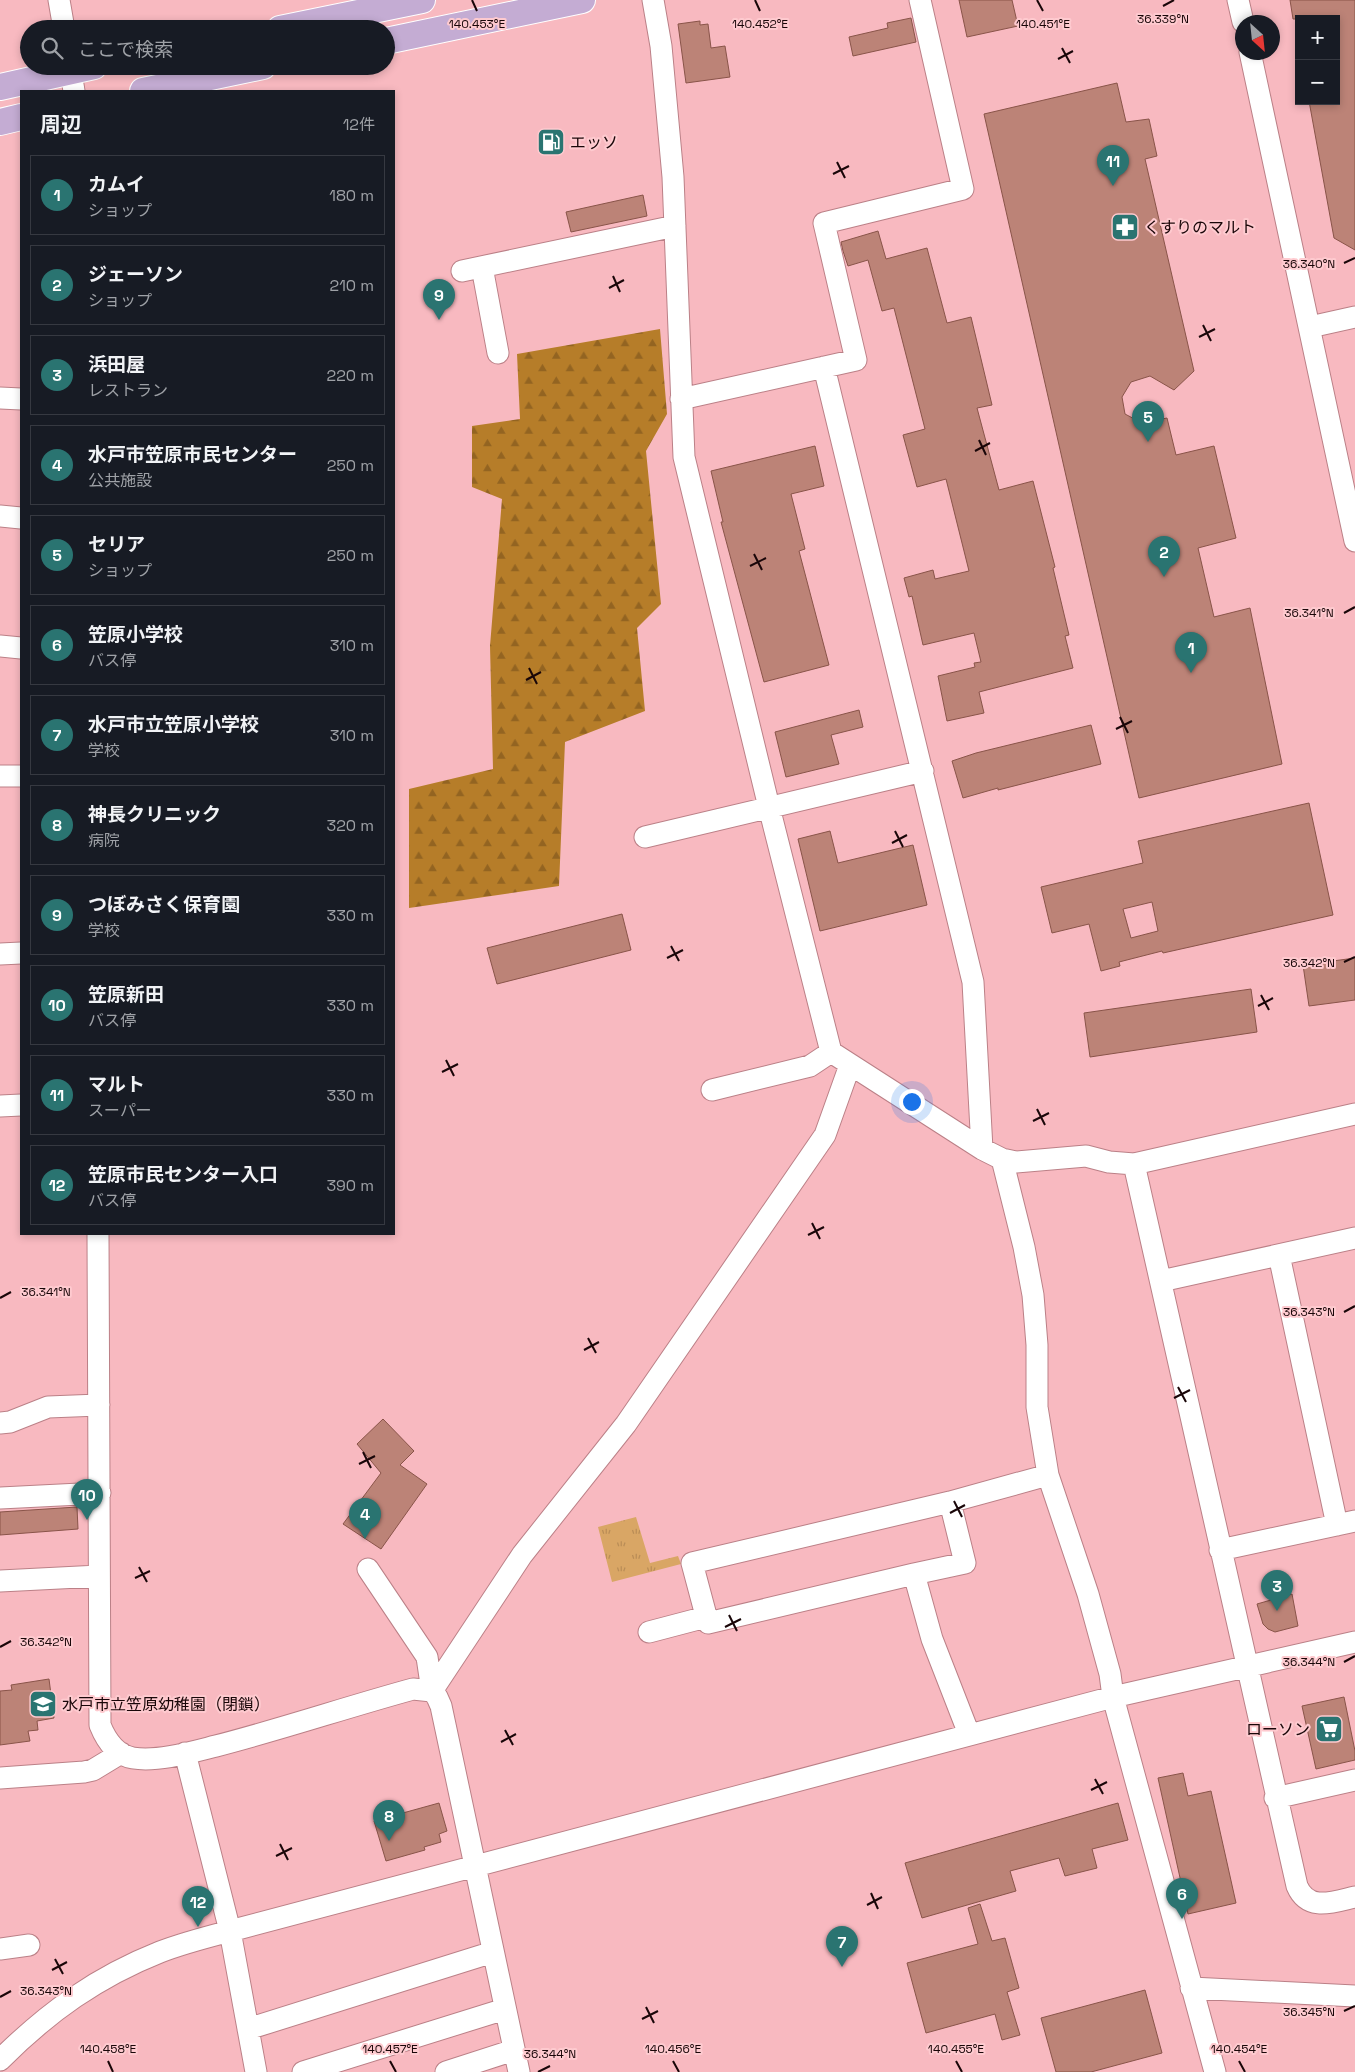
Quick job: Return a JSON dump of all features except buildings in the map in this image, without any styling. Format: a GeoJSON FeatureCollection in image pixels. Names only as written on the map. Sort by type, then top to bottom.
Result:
{"type":"FeatureCollection","features":[{"type":"Feature","properties":{"kind":"main road"},"geometry":{"type":"LineString","coordinates":[[324,20],[422,0]]}},
{"type":"Feature","properties":{"kind":"main road"},"geometry":{"type":"LineString","coordinates":[[395,39],[582,0]]}},
{"type":"Feature","properties":{"kind":"main road"},"geometry":{"type":"LineString","coordinates":[[0,87],[71,75]]}},
{"type":"Feature","properties":{"kind":"main road"},"geometry":{"type":"LineString","coordinates":[[148,90],[220,75]]}},
{"type":"Feature","properties":{"kind":"main road"},"geometry":{"type":"LineString","coordinates":[[0,122],[20,117]]}},
{"type":"Feature","properties":{"kind":"street"},"geometry":{"type":"LineString","coordinates":[[59,0],[62,20]]}},
{"type":"Feature","properties":{"kind":"street"},"geometry":{"type":"LineString","coordinates":[[653,0],[668,106],[675,226],[684,457],[768,807],[831,1052],[903,1096],[982,1149],[1002,1160],[1016,1162],[1086,1156],[1109,1162],[1134,1164],[1355,1114]]}},
{"type":"Feature","properties":{"kind":"street"},"geometry":{"type":"LineString","coordinates":[[681,399],[856,360],[824,223],[963,189],[920,0]]}},
{"type":"Feature","properties":{"kind":"street"},"geometry":{"type":"LineString","coordinates":[[1238,0],[1241,15]]}},
{"type":"Feature","properties":{"kind":"street"},"geometry":{"type":"LineString","coordinates":[[1252,60],[1355,541]]}},
{"type":"Feature","properties":{"kind":"street"},"geometry":{"type":"LineString","coordinates":[[462,271],[675,226]]}},
{"type":"Feature","properties":{"kind":"street"},"geometry":{"type":"LineString","coordinates":[[482,267],[498,353]]}},
{"type":"Feature","properties":{"kind":"street"},"geometry":{"type":"LineString","coordinates":[[1310,326],[1355,317]]}},
{"type":"Feature","properties":{"kind":"street"},"geometry":{"type":"LineString","coordinates":[[824,367],[973,982],[982,1149]]}},
{"type":"Feature","properties":{"kind":"street"},"geometry":{"type":"LineString","coordinates":[[0,398],[20,399]]}},
{"type":"Feature","properties":{"kind":"street"},"geometry":{"type":"LineString","coordinates":[[0,516],[20,518]]}},
{"type":"Feature","properties":{"kind":"street"},"geometry":{"type":"LineString","coordinates":[[0,646],[20,648]]}},
{"type":"Feature","properties":{"kind":"street"},"geometry":{"type":"LineString","coordinates":[[645,837],[923,771]]}},
{"type":"Feature","properties":{"kind":"street"},"geometry":{"type":"LineString","coordinates":[[0,776],[20,776]]}},
{"type":"Feature","properties":{"kind":"street"},"geometry":{"type":"LineString","coordinates":[[0,954],[20,954]]}},
{"type":"Feature","properties":{"kind":"street"},"geometry":{"type":"LineString","coordinates":[[712,1090],[810,1066],[831,1052]]}},
{"type":"Feature","properties":{"kind":"street"},"geometry":{"type":"LineString","coordinates":[[432,1691],[522,1555],[626,1424],[825,1135],[850,1065]]}},
{"type":"Feature","properties":{"kind":"street"},"geometry":{"type":"LineString","coordinates":[[0,1106],[20,1105]]}},
{"type":"Feature","properties":{"kind":"street"},"geometry":{"type":"LineString","coordinates":[[1002,1160],[1024,1247],[1033,1295],[1037,1345],[1037,1407],[1048,1474],[1088,1594],[1110,1674],[1113,1697],[1215,2072]]}},
{"type":"Feature","properties":{"kind":"street"},"geometry":{"type":"LineString","coordinates":[[1134,1164],[1275,1798],[1300,1894],[1307,1900],[1326,1903],[1355,1897]]}},
{"type":"Feature","properties":{"kind":"street"},"geometry":{"type":"LineString","coordinates":[[98,1235],[100,1725],[112,1746],[121,1754],[133,1758],[185,1753],[260,1734],[413,1689],[432,1691]]}},
{"type":"Feature","properties":{"kind":"street"},"geometry":{"type":"LineString","coordinates":[[1161,1281],[1355,1238]]}},
{"type":"Feature","properties":{"kind":"street"},"geometry":{"type":"LineString","coordinates":[[1220,1550],[1346,1523],[1279,1255]]}},
{"type":"Feature","properties":{"kind":"street"},"geometry":{"type":"LineString","coordinates":[[0,1423],[10,1422],[48,1407],[99,1405]]}},
{"type":"Feature","properties":{"kind":"street"},"geometry":{"type":"LineString","coordinates":[[950,1502],[965,1562],[708,1623],[692,1563],[950,1502],[1048,1474]]}},
{"type":"Feature","properties":{"kind":"street"},"geometry":{"type":"LineString","coordinates":[[0,1498],[100,1493]]}},
{"type":"Feature","properties":{"kind":"street"},"geometry":{"type":"LineString","coordinates":[[368,1569],[427,1657],[432,1691],[441,1706],[519,2072]]}},
{"type":"Feature","properties":{"kind":"street"},"geometry":{"type":"LineString","coordinates":[[914,1574],[932,1639],[969,1734]]}},
{"type":"Feature","properties":{"kind":"street"},"geometry":{"type":"LineString","coordinates":[[0,1581],[99,1576]]}},
{"type":"Feature","properties":{"kind":"street"},"geometry":{"type":"LineString","coordinates":[[649,1632],[706,1617]]}},
{"type":"Feature","properties":{"kind":"street"},"geometry":{"type":"LineString","coordinates":[[0,2060],[26,2034],[56,2009],[90,1986],[126,1966],[162,1951],[230,1930],[1113,1697],[1355,1642]]}},
{"type":"Feature","properties":{"kind":"street"},"geometry":{"type":"LineString","coordinates":[[185,1753],[230,1930],[256,2072]]}},
{"type":"Feature","properties":{"kind":"street"},"geometry":{"type":"LineString","coordinates":[[0,1778],[84,1772],[93,1770],[121,1754]]}},
{"type":"Feature","properties":{"kind":"street"},"geometry":{"type":"LineString","coordinates":[[1275,1798],[1355,1780]]}},
{"type":"Feature","properties":{"kind":"street"},"geometry":{"type":"LineString","coordinates":[[0,1949],[29,1945]]}},
{"type":"Feature","properties":{"kind":"street"},"geometry":{"type":"LineString","coordinates":[[248,2029],[493,1952]]}},
{"type":"Feature","properties":{"kind":"street"},"geometry":{"type":"LineString","coordinates":[[1191,1988],[1355,1996]]}},
{"type":"Feature","properties":{"kind":"street"},"geometry":{"type":"LineString","coordinates":[[303,2072],[505,2009]]}},
{"type":"Feature","properties":{"kind":"street"},"geometry":{"type":"LineString","coordinates":[[446,2072],[514,2050]]}},
{"type":"Feature","properties":{"kind":"green space"},"geometry":{"type":"Polygon","coordinates":[[[660,329],[667,414],[646,451],[661,604],[637,628],[645,711],[565,742],[559,886],[409,908],[409,789],[493,769],[490,646],[502,499],[472,487],[472,426],[520,419],[517,354],[660,329]]]}},
{"type":"Feature","properties":{"kind":"green space"},"geometry":{"type":"Polygon","coordinates":[[[636,1517],[650,1563],[678,1556],[681,1564],[612,1582],[598,1527],[636,1517]]]}},
{"type":"Feature","properties":{"kind":"place","name":"エッソ"},"geometry":{"type":"Point","coordinates":[551,142]}},
{"type":"Feature","properties":{"kind":"place","name":"マルト"},"geometry":{"type":"Point","coordinates":[1113,186]}},
{"type":"Feature","properties":{"kind":"place","name":"くすりのマルト"},"geometry":{"type":"Point","coordinates":[1125,227]}},
{"type":"Feature","properties":{"kind":"place","name":"つぼみさく保育園"},"geometry":{"type":"Point","coordinates":[439,320]}},
{"type":"Feature","properties":{"kind":"place","name":"セリア"},"geometry":{"type":"Point","coordinates":[1148,442]}},
{"type":"Feature","properties":{"kind":"place","name":"ジェーソン"},"geometry":{"type":"Point","coordinates":[1164,577]}},
{"type":"Feature","properties":{"kind":"place","name":"カムイ"},"geometry":{"type":"Point","coordinates":[1191,673]}},
{"type":"Feature","properties":{"kind":"place","name":"笠原新田"},"geometry":{"type":"Point","coordinates":[87,1520]}},
{"type":"Feature","properties":{"kind":"place","name":"水戸市笠原市民センター"},"geometry":{"type":"Point","coordinates":[365,1539]}},
{"type":"Feature","properties":{"kind":"place","name":"浜田屋"},"geometry":{"type":"Point","coordinates":[1277,1611]}},
{"type":"Feature","properties":{"kind":"place","name":"水戸市立笠原幼稚園（閉鎖）"},"geometry":{"type":"Point","coordinates":[43,1704]}},
{"type":"Feature","properties":{"kind":"place","name":"ローソン"},"geometry":{"type":"Point","coordinates":[1329,1729]}},
{"type":"Feature","properties":{"kind":"place","name":"神長クリニック"},"geometry":{"type":"Point","coordinates":[389,1841]}},
{"type":"Feature","properties":{"kind":"place","name":"笠原小学校"},"geometry":{"type":"Point","coordinates":[1182,1919]}},
{"type":"Feature","properties":{"kind":"place","name":"笠原市民センター入口"},"geometry":{"type":"Point","coordinates":[198,1927]}},
{"type":"Feature","properties":{"kind":"place","name":"水戸市立笠原小学校"},"geometry":{"type":"Point","coordinates":[842,1967]}}]}
